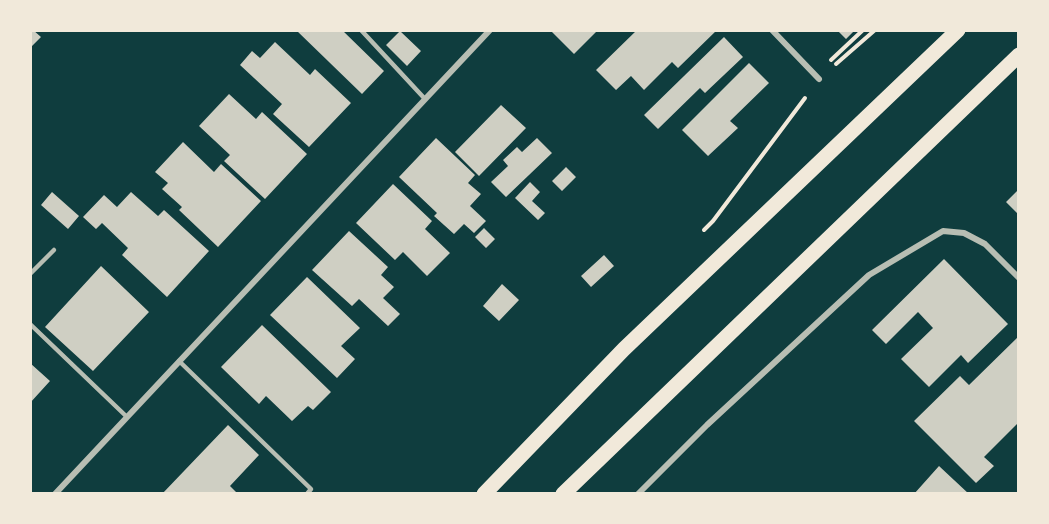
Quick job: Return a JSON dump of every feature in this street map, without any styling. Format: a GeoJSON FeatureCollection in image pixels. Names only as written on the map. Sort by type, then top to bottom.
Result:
{"type":"FeatureCollection","features":[{"type":"Feature","properties":{"kind":"main road"},"geometry":{"type":"LineString","coordinates":[[484,494],[624,349],[958,30]]}},
{"type":"Feature","properties":{"kind":"main road"},"geometry":{"type":"LineString","coordinates":[[563,494],[1019,55]]}},
{"type":"Feature","properties":{"kind":"street"},"geometry":{"type":"LineString","coordinates":[[55,494],[489,30]]}},
{"type":"Feature","properties":{"kind":"street"},"geometry":{"type":"LineString","coordinates":[[771,30],[819,79]]}},
{"type":"Feature","properties":{"kind":"street"},"geometry":{"type":"LineString","coordinates":[[638,494],[707,425],[869,275],[943,231],[964,233],[985,244],[1019,278]]}},
{"type":"Feature","properties":{"kind":"lane"},"geometry":{"type":"LineString","coordinates":[[361,30],[425,99]]}},
{"type":"Feature","properties":{"kind":"lane"},"geometry":{"type":"LineString","coordinates":[[30,274],[54,250]]}},
{"type":"Feature","properties":{"kind":"lane"},"geometry":{"type":"LineString","coordinates":[[30,324],[126,417]]}},
{"type":"Feature","properties":{"kind":"lane"},"geometry":{"type":"LineString","coordinates":[[179,360],[311,489],[306,494]]}},
{"type":"Feature","properties":{"kind":"path"},"geometry":{"type":"LineString","coordinates":[[819,79],[821,69],[863,30]]}},
{"type":"Feature","properties":{"kind":"path"},"geometry":{"type":"LineString","coordinates":[[697,238],[819,79],[875,30]]}},
{"type":"Feature","properties":{"kind":"building"},"geometry":{"type":"Polygon","coordinates":[[[30,30],[41,37],[30,48],[30,30]]]}},
{"type":"Feature","properties":{"kind":"building"},"geometry":{"type":"Polygon","coordinates":[[[296,30],[342,30],[384,71],[362,94],[296,30]]]}},
{"type":"Feature","properties":{"kind":"building"},"geometry":{"type":"Polygon","coordinates":[[[550,30],[598,30],[574,54],[550,30]]]}},
{"type":"Feature","properties":{"kind":"building"},"geometry":{"type":"Polygon","coordinates":[[[637,30],[717,30],[678,68],[672,62],[644,90],[631,76],[616,90],[596,70],[637,30]]]}},
{"type":"Feature","properties":{"kind":"building"},"geometry":{"type":"Polygon","coordinates":[[[837,30],[855,30],[846,39],[837,30]]]}},
{"type":"Feature","properties":{"kind":"building"},"geometry":{"type":"Polygon","coordinates":[[[400,31],[421,51],[407,66],[386,45],[400,31]]]}},
{"type":"Feature","properties":{"kind":"building"},"geometry":{"type":"Polygon","coordinates":[[[724,37],[743,57],[705,93],[700,88],[658,129],[644,115],[724,37]]]}},
{"type":"Feature","properties":{"kind":"building"},"geometry":{"type":"Polygon","coordinates":[[[275,42],[310,75],[315,69],[351,103],[309,147],[273,114],[282,104],[240,65],[252,51],[260,58],[275,42]]]}},
{"type":"Feature","properties":{"kind":"building"},"geometry":{"type":"Polygon","coordinates":[[[749,63],[769,83],[730,121],[738,128],[708,156],[682,130],[749,63]]]}},
{"type":"Feature","properties":{"kind":"building"},"geometry":{"type":"Polygon","coordinates":[[[229,94],[256,119],[262,112],[307,154],[265,199],[224,161],[230,155],[199,126],[229,94]]]}},
{"type":"Feature","properties":{"kind":"building"},"geometry":{"type":"Polygon","coordinates":[[[501,105],[526,128],[479,176],[455,152],[501,105]]]}},
{"type":"Feature","properties":{"kind":"building"},"geometry":{"type":"Polygon","coordinates":[[[436,138],[475,175],[468,183],[481,194],[470,206],[486,221],[474,233],[464,224],[454,234],[434,216],[437,213],[399,177],[436,138]]]}},
{"type":"Feature","properties":{"kind":"building"},"geometry":{"type":"Polygon","coordinates":[[[537,138],[552,153],[506,197],[491,182],[508,166],[503,160],[517,147],[522,152],[537,138]]]}},
{"type":"Feature","properties":{"kind":"building"},"geometry":{"type":"Polygon","coordinates":[[[183,142],[214,172],[221,164],[261,201],[218,247],[179,210],[182,207],[162,189],[168,183],[155,172],[183,142]]]}},
{"type":"Feature","properties":{"kind":"building"},"geometry":{"type":"Polygon","coordinates":[[[566,167],[576,177],[562,191],[552,181],[566,167]]]}},
{"type":"Feature","properties":{"kind":"building"},"geometry":{"type":"Polygon","coordinates":[[[530,182],[540,192],[532,201],[545,213],[538,220],[515,198],[530,182]]]}},
{"type":"Feature","properties":{"kind":"building"},"geometry":{"type":"Polygon","coordinates":[[[393,184],[432,221],[425,229],[450,253],[427,276],[403,252],[395,260],[356,223],[393,184]]]}},
{"type":"Feature","properties":{"kind":"building"},"geometry":{"type":"Polygon","coordinates":[[[1019,189],[1019,215],[1006,202],[1019,189]]]}},
{"type":"Feature","properties":{"kind":"building"},"geometry":{"type":"Polygon","coordinates":[[[52,192],[79,216],[68,229],[41,205],[52,192]]]}},
{"type":"Feature","properties":{"kind":"building"},"geometry":{"type":"Polygon","coordinates":[[[131,192],[158,216],[164,210],[209,251],[167,297],[122,255],[128,248],[102,223],[96,229],[83,217],[104,195],[117,207],[131,192]]]}},
{"type":"Feature","properties":{"kind":"building"},"geometry":{"type":"Polygon","coordinates":[[[484,228],[495,239],[486,248],[475,237],[484,228]]]}},
{"type":"Feature","properties":{"kind":"building"},"geometry":{"type":"Polygon","coordinates":[[[349,231],[388,267],[381,275],[394,287],[383,298],[400,314],[388,326],[359,299],[352,306],[312,270],[349,231]]]}},
{"type":"Feature","properties":{"kind":"building"},"geometry":{"type":"Polygon","coordinates":[[[604,255],[614,266],[591,287],[581,276],[604,255]]]}},
{"type":"Feature","properties":{"kind":"building"},"geometry":{"type":"Polygon","coordinates":[[[944,259],[1008,324],[968,363],[961,355],[929,387],[901,359],[933,328],[918,312],[886,344],[872,330],[944,259]]]}},
{"type":"Feature","properties":{"kind":"building"},"geometry":{"type":"Polygon","coordinates":[[[101,266],[149,312],[93,371],[45,327],[101,266]]]}},
{"type":"Feature","properties":{"kind":"building"},"geometry":{"type":"Polygon","coordinates":[[[307,277],[360,328],[341,346],[355,359],[337,378],[270,315],[307,277]]]}},
{"type":"Feature","properties":{"kind":"building"},"geometry":{"type":"Polygon","coordinates":[[[502,284],[519,300],[499,321],[483,306],[502,284]]]}},
{"type":"Feature","properties":{"kind":"building"},"geometry":{"type":"Polygon","coordinates":[[[262,325],[331,392],[313,410],[308,406],[292,421],[266,396],[259,404],[221,367],[262,325]]]}},
{"type":"Feature","properties":{"kind":"building"},"geometry":{"type":"Polygon","coordinates":[[[1019,336],[1019,422],[984,457],[994,466],[976,483],[914,421],[960,376],[969,385],[1019,336]]]}},
{"type":"Feature","properties":{"kind":"building"},"geometry":{"type":"Polygon","coordinates":[[[30,363],[50,381],[30,403],[30,363]]]}},
{"type":"Feature","properties":{"kind":"building"},"geometry":{"type":"Polygon","coordinates":[[[228,425],[259,455],[230,486],[238,494],[162,494],[228,425]]]}},
{"type":"Feature","properties":{"kind":"building"},"geometry":{"type":"Polygon","coordinates":[[[939,466],[969,494],[914,494],[939,466]]]}}]}
